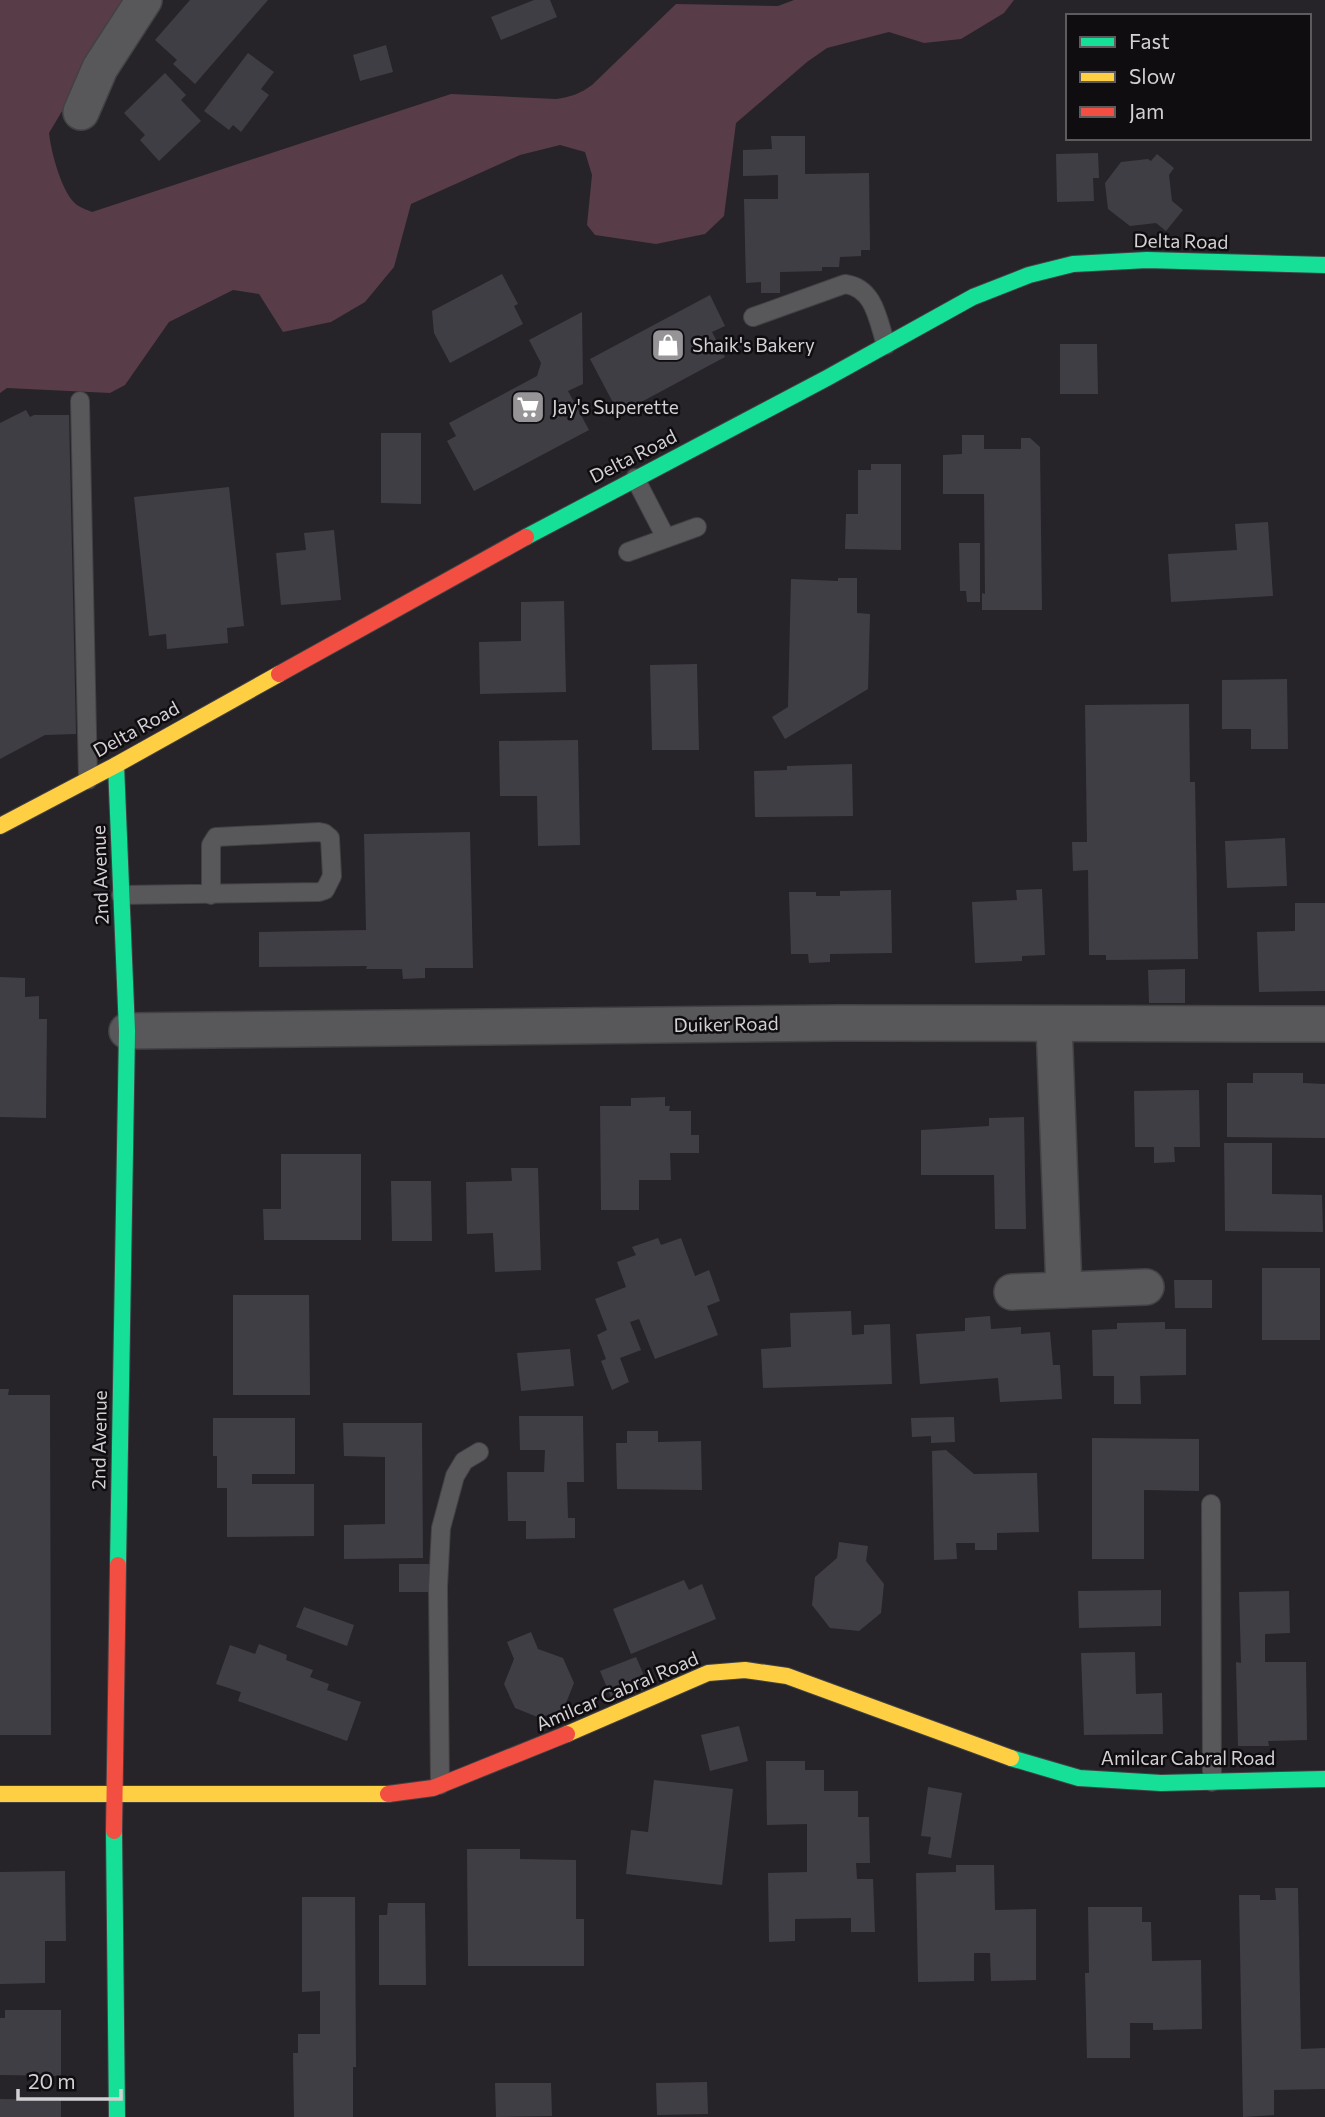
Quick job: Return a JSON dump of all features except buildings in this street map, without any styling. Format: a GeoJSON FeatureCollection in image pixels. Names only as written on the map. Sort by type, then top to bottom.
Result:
{"type":"FeatureCollection","features":[{"type":"Feature","properties":{"kind":"street"},"geometry":{"type":"LineString","coordinates":[[81,112],[100,68],[144,0]]}},
{"type":"Feature","properties":{"kind":"street","name":"Delta Road"},"geometry":{"type":"LineString","coordinates":[[0,826],[116,765],[635,478],[973,297],[1029,275],[1073,264],[1147,260],[1325,265]]}},
{"type":"Feature","properties":{"kind":"street","name":"2nd Avenue"},"geometry":{"type":"LineString","coordinates":[[116,765],[127,1031],[114,1794],[117,2117]]}},
{"type":"Feature","properties":{"kind":"street","name":"Duiker Road"},"geometry":{"type":"LineString","coordinates":[[127,1031],[838,1023],[1325,1024]]}},
{"type":"Feature","properties":{"kind":"street"},"geometry":{"type":"LineString","coordinates":[[1055,1024],[1063,1290]]}},
{"type":"Feature","properties":{"kind":"street"},"geometry":{"type":"LineString","coordinates":[[1012,1292],[1146,1287]]}},
{"type":"Feature","properties":{"kind":"street","name":"Amilcar Cabral Road"},"geometry":{"type":"LineString","coordinates":[[0,1794],[382,1795],[440,1785],[517,1756],[708,1673],[745,1670],[787,1676],[1025,1763],[1079,1778],[1161,1783],[1325,1779]]}},
{"type":"Feature","properties":{"kind":"lane"},"geometry":{"type":"LineString","coordinates":[[753,317],[845,284],[856,286],[866,292],[871,300],[886,345]]}},
{"type":"Feature","properties":{"kind":"lane"},"geometry":{"type":"LineString","coordinates":[[80,401],[88,780]]}},
{"type":"Feature","properties":{"kind":"lane"},"geometry":{"type":"LineString","coordinates":[[635,478],[666,538]]}},
{"type":"Feature","properties":{"kind":"lane"},"geometry":{"type":"LineString","coordinates":[[628,552],[697,527]]}},
{"type":"Feature","properties":{"kind":"lane"},"geometry":{"type":"LineString","coordinates":[[121,895],[212,895],[319,892],[325,890],[332,876],[330,838],[318,832],[216,837],[211,845],[212,895]]}},
{"type":"Feature","properties":{"kind":"lane"},"geometry":{"type":"LineString","coordinates":[[440,1785],[438,1587],[441,1528],[455,1476],[464,1461],[479,1451]]}},
{"type":"Feature","properties":{"kind":"lane"},"geometry":{"type":"LineString","coordinates":[[1211,1504],[1212,1782]]}},
{"type":"Feature","properties":{"kind":"shaded area"},"geometry":{"type":"Polygon","coordinates":[[[0,0],[128,0],[49,133],[55,161],[67,192],[77,205],[92,212],[451,94],[556,99],[575,95],[592,85],[676,4],[778,6],[794,0],[1014,0],[1004,13],[961,39],[924,43],[889,32],[827,48],[807,62],[736,123],[724,216],[705,234],[656,244],[595,235],[587,225],[592,175],[585,152],[560,145],[520,155],[411,204],[394,267],[365,302],[331,322],[283,332],[259,294],[233,290],[169,322],[125,385],[110,393],[7,388],[0,393],[0,0]]]}},
{"type":"Feature","properties":{"kind":"traffic: fast"},"geometry":{"type":"LineString","coordinates":[[526,537],[827,378],[973,297],[1029,275],[1073,264],[1147,260],[1325,265]]}},
{"type":"Feature","properties":{"kind":"traffic: fast"},"geometry":{"type":"LineString","coordinates":[[116,765],[127,1031],[118,1565]]}},
{"type":"Feature","properties":{"kind":"traffic: fast"},"geometry":{"type":"LineString","coordinates":[[1011,1758],[1079,1778],[1161,1783],[1325,1779]]}},
{"type":"Feature","properties":{"kind":"traffic: fast"},"geometry":{"type":"LineString","coordinates":[[114,1831],[117,2117]]}},
{"type":"Feature","properties":{"kind":"traffic: slow"},"geometry":{"type":"LineString","coordinates":[[0,826],[279,674]]}},
{"type":"Feature","properties":{"kind":"traffic: slow"},"geometry":{"type":"LineString","coordinates":[[567,1734],[708,1673],[745,1670],[787,1676],[1011,1758]]}},
{"type":"Feature","properties":{"kind":"traffic: slow"},"geometry":{"type":"LineString","coordinates":[[0,1794],[388,1794]]}},
{"type":"Feature","properties":{"kind":"traffic: jam"},"geometry":{"type":"LineString","coordinates":[[279,674],[526,537]]}},
{"type":"Feature","properties":{"kind":"traffic: jam"},"geometry":{"type":"LineString","coordinates":[[114,1831],[118,1565]]}},
{"type":"Feature","properties":{"kind":"traffic: jam"},"geometry":{"type":"LineString","coordinates":[[388,1794],[433,1788],[567,1734]]}},
{"type":"Feature","properties":{"kind":"place","name":"Shaik's Bakery"},"geometry":{"type":"Point","coordinates":[668,345]}},
{"type":"Feature","properties":{"kind":"place","name":"Jay's Superette"},"geometry":{"type":"Point","coordinates":[528,407]}}]}
